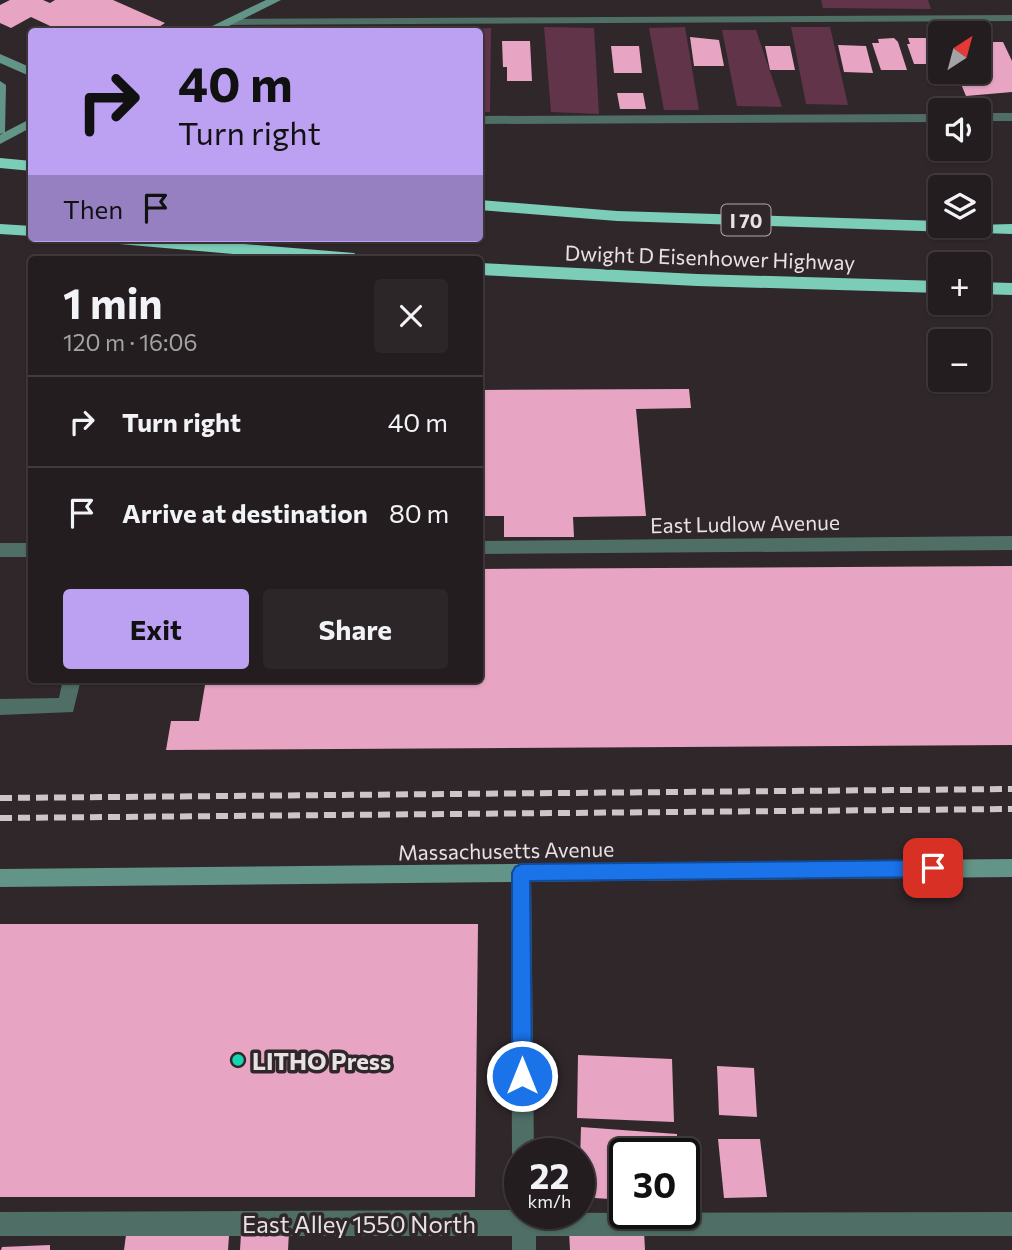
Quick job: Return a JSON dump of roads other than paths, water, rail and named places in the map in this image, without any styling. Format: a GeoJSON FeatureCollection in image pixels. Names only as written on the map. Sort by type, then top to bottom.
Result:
{"type":"FeatureCollection","features":[{"type":"Feature","properties":{"kind":"highway"},"geometry":{"type":"LineString","coordinates":[[0,163],[28,166]]}},
{"type":"Feature","properties":{"kind":"highway","name":"Dwight D Eisenhower Highway"},"geometry":{"type":"LineString","coordinates":[[483,205],[617,216],[1012,229]]}},
{"type":"Feature","properties":{"kind":"highway"},"geometry":{"type":"LineString","coordinates":[[0,229],[28,232]]}},
{"type":"Feature","properties":{"kind":"highway"},"geometry":{"type":"LineString","coordinates":[[155,242],[319,256]]}},
{"type":"Feature","properties":{"kind":"highway","name":"Dwight D Eisenhower Highway"},"geometry":{"type":"LineString","coordinates":[[483,269],[710,281],[928,287]]}},
{"type":"Feature","properties":{"kind":"highway"},"geometry":{"type":"LineString","coordinates":[[991,288],[1012,289]]}},
{"type":"Feature","properties":{"kind":"street"},"geometry":{"type":"LineString","coordinates":[[214,28],[275,0]]}},
{"type":"Feature","properties":{"kind":"street"},"geometry":{"type":"LineString","coordinates":[[227,22],[1012,18]]}},
{"type":"Feature","properties":{"kind":"street"},"geometry":{"type":"LineString","coordinates":[[0,58],[28,71]]}},
{"type":"Feature","properties":{"kind":"street"},"geometry":{"type":"LineString","coordinates":[[0,85],[0,130]]}},
{"type":"Feature","properties":{"kind":"street"},"geometry":{"type":"LineString","coordinates":[[991,117],[1012,117]]}},
{"type":"Feature","properties":{"kind":"street"},"geometry":{"type":"LineString","coordinates":[[483,120],[928,118]]}},
{"type":"Feature","properties":{"kind":"street"},"geometry":{"type":"LineString","coordinates":[[0,140],[28,124]]}},
{"type":"Feature","properties":{"kind":"street","name":"East Ludlow Avenue"},"geometry":{"type":"LineString","coordinates":[[483,548],[1012,543]]}},
{"type":"Feature","properties":{"kind":"street"},"geometry":{"type":"LineString","coordinates":[[0,551],[28,550]]}},
{"type":"Feature","properties":{"kind":"street"},"geometry":{"type":"LineString","coordinates":[[0,707],[67,706],[71,683]]}},
{"type":"Feature","properties":{"kind":"street","name":"Massachusetts Avenue"},"geometry":{"type":"LineString","coordinates":[[0,878],[228,879],[1012,868]]}},
{"type":"Feature","properties":{"kind":"street"},"geometry":{"type":"LineString","coordinates":[[521,873],[523,1138]]}},
{"type":"Feature","properties":{"kind":"street","name":"East Alley 1550 North"},"geometry":{"type":"LineString","coordinates":[[0,1224],[504,1217]]}},
{"type":"Feature","properties":{"kind":"street","name":"East Alley 1550 North"},"geometry":{"type":"LineString","coordinates":[[595,1218],[1012,1224]]}},
{"type":"Feature","properties":{"kind":"street"},"geometry":{"type":"LineString","coordinates":[[523,1250],[524,1229]]}},
{"type":"Feature","properties":{"kind":"railway"},"geometry":{"type":"LineString","coordinates":[[0,798],[1012,789]]}},
{"type":"Feature","properties":{"kind":"railway"},"geometry":{"type":"LineString","coordinates":[[0,818],[1012,809]]}},
{"type":"Feature","properties":{"kind":"place","name":"LITHO Press"},"geometry":{"type":"Point","coordinates":[238,1060]}}]}
